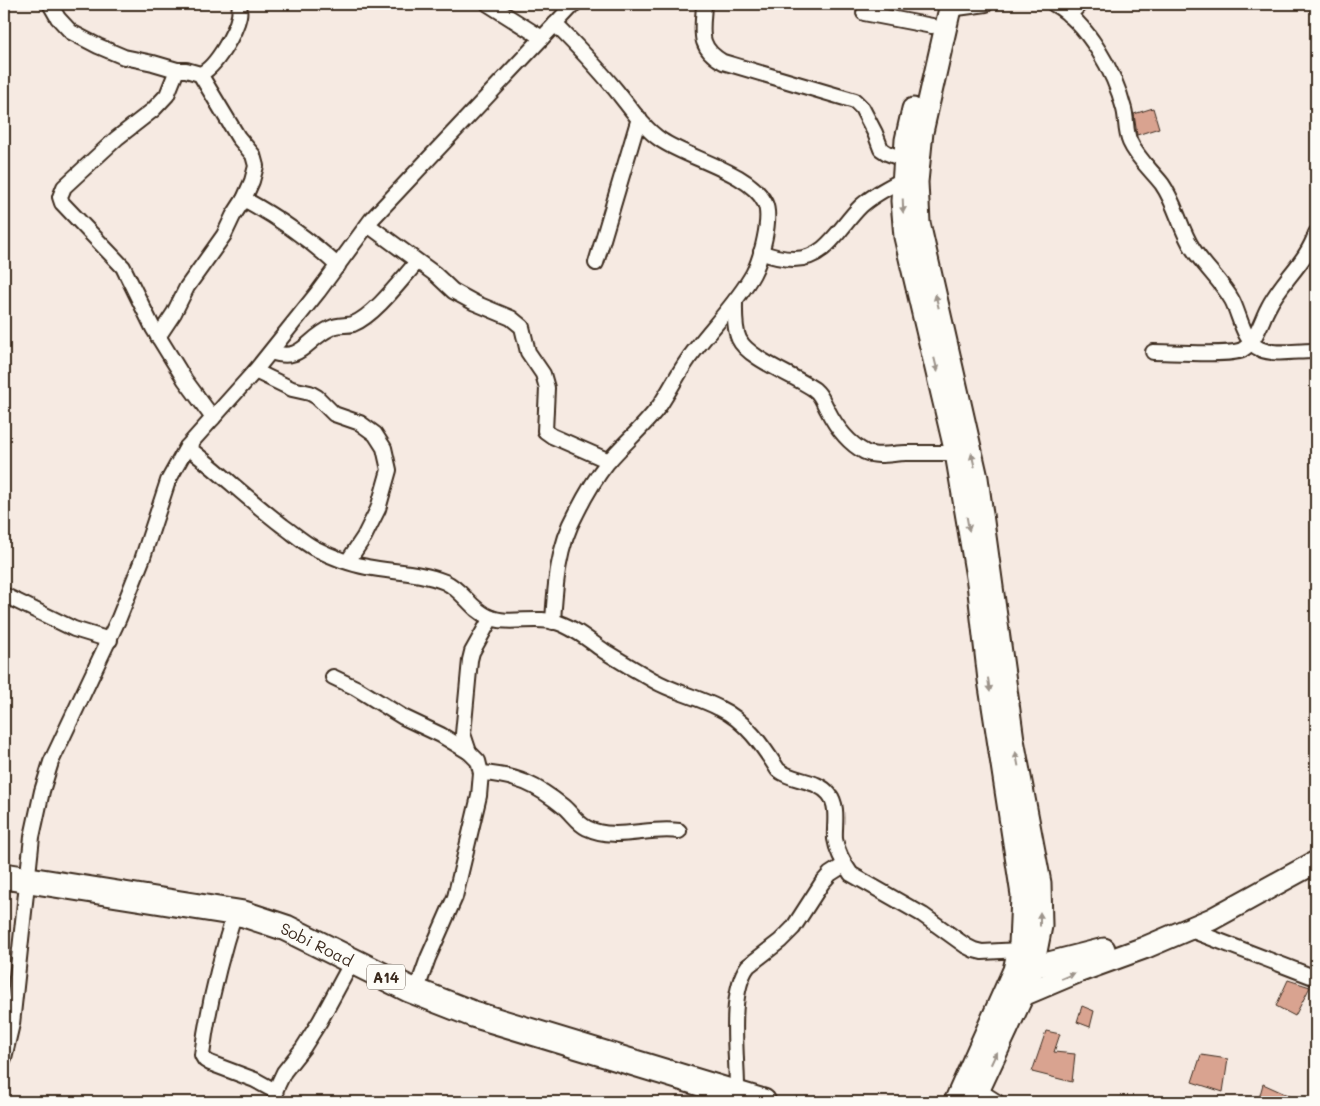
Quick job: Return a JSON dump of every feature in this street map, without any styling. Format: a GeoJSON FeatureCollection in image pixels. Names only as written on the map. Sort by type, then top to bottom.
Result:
{"type":"FeatureCollection","features":[{"type":"Feature","properties":{"kind":"highway","name":"Sobi Road"},"geometry":{"type":"LineString","coordinates":[[16,878],[235,912],[263,920],[286,928],[416,992],[473,1014],[763,1102]]}},
{"type":"Feature","properties":{"kind":"main road"},"geometry":{"type":"LineString","coordinates":[[946,6],[932,26],[906,140],[902,202],[905,237],[956,453],[978,583],[988,680],[1022,895],[1023,962]]}},
{"type":"Feature","properties":{"kind":"main road"},"geometry":{"type":"LineString","coordinates":[[946,6],[922,132],[917,182],[919,223],[977,478],[1013,740],[1040,883],[1041,926],[1023,962],[1013,996],[977,1095]]}},
{"type":"Feature","properties":{"kind":"main road"},"geometry":{"type":"LineString","coordinates":[[1023,962],[1086,954],[1140,937],[1208,908],[1316,850]]}},
{"type":"Feature","properties":{"kind":"main road"},"geometry":{"type":"LineString","coordinates":[[955,1102],[1013,996],[1144,948],[1212,919],[1316,862]]}},
{"type":"Feature","properties":{"kind":"street"},"geometry":{"type":"LineString","coordinates":[[50,4],[58,18],[71,32],[124,57],[200,74],[238,137],[253,155],[256,166],[252,181],[244,198],[224,235],[187,287],[174,313],[158,337]]}},
{"type":"Feature","properties":{"kind":"street"},"geometry":{"type":"LineString","coordinates":[[200,74],[212,65],[229,40],[239,17],[240,4]]}},
{"type":"Feature","properties":{"kind":"street"},"geometry":{"type":"LineString","coordinates":[[488,4],[542,38]]}},
{"type":"Feature","properties":{"kind":"street"},"geometry":{"type":"LineString","coordinates":[[4,1058],[12,1024],[16,878],[32,837],[42,791],[52,762],[110,640],[142,560],[168,481],[187,447],[255,372],[368,225],[574,4]]}},
{"type":"Feature","properties":{"kind":"street"},"geometry":{"type":"LineString","coordinates":[[704,4],[702,35],[706,48],[712,56],[723,62],[855,101],[862,108],[876,134],[881,149],[904,169],[861,207],[819,253],[804,259],[784,259],[773,258],[761,252]]}},
{"type":"Feature","properties":{"kind":"street"},"geometry":{"type":"LineString","coordinates":[[946,6],[986,4]]}},
{"type":"Feature","properties":{"kind":"street"},"geometry":{"type":"LineString","coordinates":[[1054,4],[1069,15],[1087,34],[1103,58],[1125,110],[1126,131],[1129,141],[1171,199],[1192,248],[1232,300],[1251,342],[1260,349],[1270,351],[1316,351]]}},
{"type":"Feature","properties":{"kind":"street"},"geometry":{"type":"LineString","coordinates":[[1069,15],[1080,4]]}},
{"type":"Feature","properties":{"kind":"street"},"geometry":{"type":"LineString","coordinates":[[864,13],[932,26]]}},
{"type":"Feature","properties":{"kind":"street"},"geometry":{"type":"LineString","coordinates":[[553,622],[564,541],[575,515],[609,461],[643,426],[660,405],[689,357],[734,301],[754,272],[761,252],[767,224],[765,203],[756,192],[746,183],[660,140],[639,118],[589,57],[555,24]]}},
{"type":"Feature","properties":{"kind":"street"},"geometry":{"type":"LineString","coordinates":[[177,70],[167,95],[153,110],[117,138],[64,187],[60,197],[62,204],[123,267],[158,337],[184,380],[213,418]]}},
{"type":"Feature","properties":{"kind":"street"},"geometry":{"type":"LineString","coordinates":[[596,263],[639,118]]}},
{"type":"Feature","properties":{"kind":"street"},"geometry":{"type":"LineString","coordinates":[[244,198],[263,209],[321,250],[338,266]]}},
{"type":"Feature","properties":{"kind":"street"},"geometry":{"type":"LineString","coordinates":[[368,225],[434,274],[453,291],[517,322],[522,328],[528,352],[543,374],[547,388],[544,425],[546,431],[552,436],[609,461]]}},
{"type":"Feature","properties":{"kind":"street"},"geometry":{"type":"LineString","coordinates":[[1153,352],[1230,352],[1243,349],[1251,342],[1274,297],[1313,249],[1316,233]]}},
{"type":"Feature","properties":{"kind":"street"},"geometry":{"type":"LineString","coordinates":[[270,352],[286,356],[296,354],[331,327],[351,325],[360,320],[384,300],[417,262]]}},
{"type":"Feature","properties":{"kind":"street"},"geometry":{"type":"LineString","coordinates":[[734,301],[739,339],[748,350],[816,391],[822,397],[826,408],[842,432],[864,451],[879,455],[956,453]]}},
{"type":"Feature","properties":{"kind":"street"},"geometry":{"type":"LineString","coordinates":[[255,372],[292,389],[310,393],[317,397],[334,414],[360,423],[375,434],[384,448],[389,470],[378,509],[364,537],[348,561]]}},
{"type":"Feature","properties":{"kind":"street"},"geometry":{"type":"LineString","coordinates":[[187,447],[215,468],[243,495],[312,547],[365,567],[404,572],[446,582],[458,590],[482,614],[500,621],[541,620],[553,622],[576,631],[654,681],[719,708],[733,716],[750,730],[778,770],[784,775],[820,787],[829,794],[833,800],[835,840],[844,865],[851,874],[923,915],[966,946],[974,950],[1023,962]]}},
{"type":"Feature","properties":{"kind":"street"},"geometry":{"type":"LineString","coordinates":[[4,595],[74,629],[110,640]]}},
{"type":"Feature","properties":{"kind":"street"},"geometry":{"type":"LineString","coordinates":[[470,752],[463,734],[470,660],[472,652],[491,618]]}},
{"type":"Feature","properties":{"kind":"street"},"geometry":{"type":"LineString","coordinates":[[333,677],[356,688],[403,717],[441,735],[470,752],[478,761],[481,773],[479,796],[455,897],[428,958],[416,992]]}},
{"type":"Feature","properties":{"kind":"street"},"geometry":{"type":"LineString","coordinates":[[481,773],[499,774],[522,779],[543,790],[586,828],[594,831],[623,834],[665,828],[678,830]]}},
{"type":"Feature","properties":{"kind":"street"},"geometry":{"type":"LineString","coordinates":[[737,1094],[734,1036],[740,986],[744,971],[780,942],[793,928],[822,883],[830,874],[844,865]]}},
{"type":"Feature","properties":{"kind":"street"},"geometry":{"type":"LineString","coordinates":[[235,912],[216,974],[202,1055],[210,1064],[254,1080],[276,1097],[284,1072],[303,1048],[320,1021],[353,960]]}},
{"type":"Feature","properties":{"kind":"street"},"geometry":{"type":"LineString","coordinates":[[1188,929],[1316,978]]}},
{"type":"Feature","properties":{"kind":"street"},"geometry":{"type":"LineString","coordinates":[[977,1095],[986,1095],[997,1102]]}},
{"type":"Feature","properties":{"kind":"building"},"geometry":{"type":"Polygon","coordinates":[[[1153,108],[1159,128],[1137,135],[1134,114],[1153,108]]]}},
{"type":"Feature","properties":{"kind":"building"},"geometry":{"type":"Polygon","coordinates":[[[1288,980],[1310,987],[1295,1016],[1276,1006],[1288,980]]]}},
{"type":"Feature","properties":{"kind":"building"},"geometry":{"type":"Polygon","coordinates":[[[1082,1006],[1094,1011],[1090,1027],[1077,1022],[1082,1006]]]}},
{"type":"Feature","properties":{"kind":"building"},"geometry":{"type":"Polygon","coordinates":[[[1046,1031],[1060,1034],[1054,1052],[1075,1054],[1072,1082],[1032,1072],[1046,1031]]]}},
{"type":"Feature","properties":{"kind":"building"},"geometry":{"type":"Polygon","coordinates":[[[1201,1055],[1228,1059],[1223,1092],[1192,1082],[1201,1055]]]}},
{"type":"Feature","properties":{"kind":"building"},"geometry":{"type":"Polygon","coordinates":[[[1263,1084],[1303,1102],[1258,1102],[1263,1084]]]}}]}
